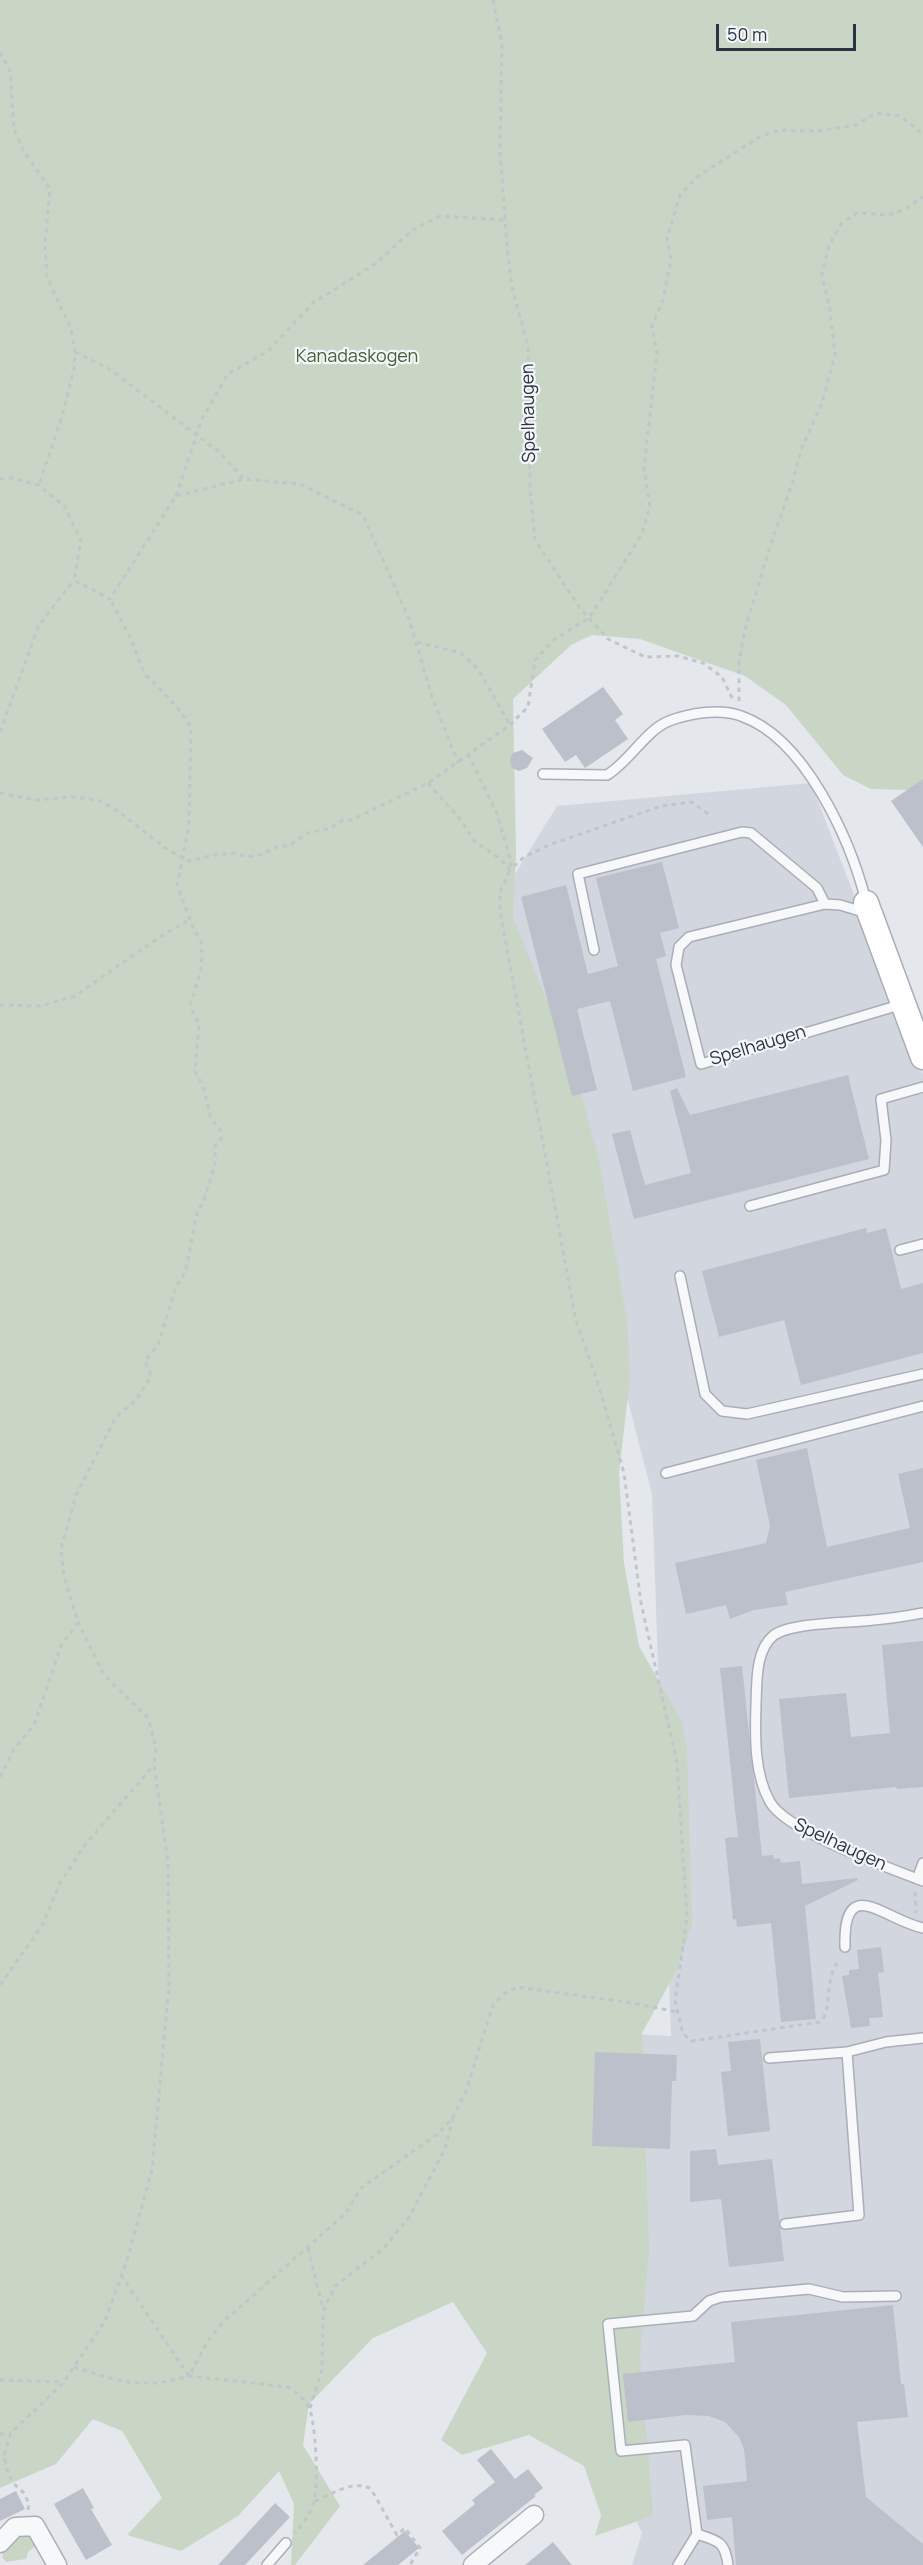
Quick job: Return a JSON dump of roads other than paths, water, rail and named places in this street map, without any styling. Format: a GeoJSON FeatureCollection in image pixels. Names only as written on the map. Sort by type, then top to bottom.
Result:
{"type":"FeatureCollection","features":[{"type":"Feature","properties":{"kind":"street"},"geometry":{"type":"LineString","coordinates":[[868,908],[923,1057]]}},
{"type":"Feature","properties":{"kind":"street"},"geometry":{"type":"LineString","coordinates":[[473,2565],[534,2515]]}},
{"type":"Feature","properties":{"kind":"street"},"geometry":{"type":"LineString","coordinates":[[0,2543],[15,2528],[35,2526],[57,2565]]}},
{"type":"Feature","properties":{"kind":"lane"},"geometry":{"type":"LineString","coordinates":[[543,774],[607,775],[663,724],[711,711],[739,715],[757,722],[783,743],[821,791],[837,821],[868,908],[825,904],[817,888],[751,833],[742,832],[578,874],[594,950]]}},
{"type":"Feature","properties":{"kind":"lane","name":"Spelhaugen"},"geometry":{"type":"LineString","coordinates":[[825,904],[689,937],[679,947],[676,965],[700,1064],[903,1004]]}},
{"type":"Feature","properties":{"kind":"lane"},"geometry":{"type":"LineString","coordinates":[[750,1206],[884,1170],[886,1140],[881,1099],[923,1087]]}},
{"type":"Feature","properties":{"kind":"lane"},"geometry":{"type":"LineString","coordinates":[[900,1250],[923,1244]]}},
{"type":"Feature","properties":{"kind":"lane"},"geometry":{"type":"LineString","coordinates":[[680,1276],[705,1394],[722,1411],[747,1414],[923,1374]]}},
{"type":"Feature","properties":{"kind":"lane"},"geometry":{"type":"LineString","coordinates":[[666,1473],[923,1406]]}},
{"type":"Feature","properties":{"kind":"lane","name":"Spelhaugen"},"geometry":{"type":"LineString","coordinates":[[920,1880],[784,1819],[771,1804],[762,1784],[755,1725],[757,1670],[767,1644],[774,1636],[785,1630],[808,1626],[923,1613]]}},
{"type":"Feature","properties":{"kind":"lane"},"geometry":{"type":"LineString","coordinates":[[920,1880],[923,1863]]}},
{"type":"Feature","properties":{"kind":"lane"},"geometry":{"type":"LineString","coordinates":[[845,1947],[846,1920],[854,1907],[862,1904],[869,1904],[920,1927]]}},
{"type":"Feature","properties":{"kind":"lane"},"geometry":{"type":"LineString","coordinates":[[769,2058],[847,2052],[886,2042],[923,2038]]}},
{"type":"Feature","properties":{"kind":"lane"},"geometry":{"type":"LineString","coordinates":[[785,2224],[860,2215],[847,2052]]}},
{"type":"Feature","properties":{"kind":"lane"},"geometry":{"type":"LineString","coordinates":[[678,2565],[697,2534],[685,2445],[621,2451],[608,2324],[693,2316],[709,2301],[721,2296],[809,2289],[843,2297],[896,2296]]}},
{"type":"Feature","properties":{"kind":"lane"},"geometry":{"type":"LineString","coordinates":[[697,2534],[723,2545],[728,2565]]}},
{"type":"Feature","properties":{"kind":"lane"},"geometry":{"type":"LineString","coordinates":[[267,2565],[286,2543]]}},
{"type":"Feature","properties":{"kind":"park label","name":"Kanadaskogen"},"geometry":{"type":"Point","coordinates":[357,357]}}]}
